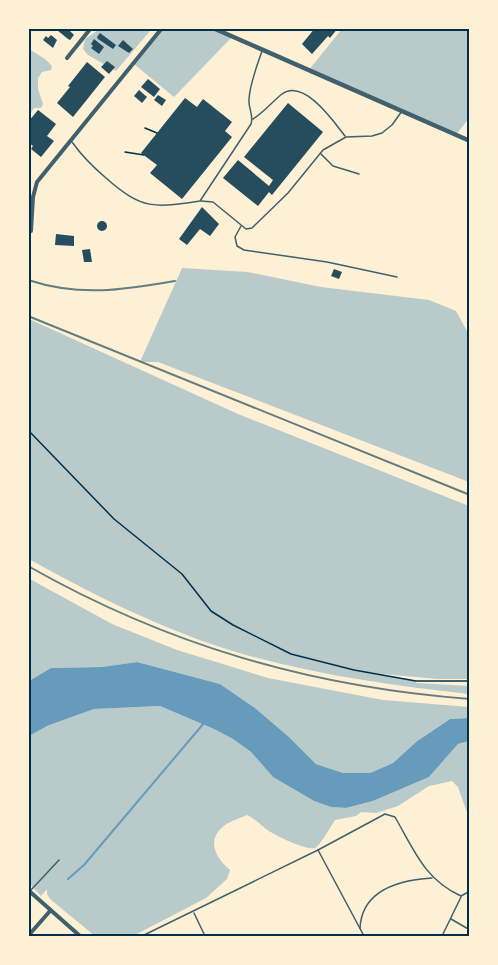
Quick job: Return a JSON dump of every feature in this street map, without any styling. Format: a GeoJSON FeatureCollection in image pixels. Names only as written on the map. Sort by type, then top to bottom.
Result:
{"type":"FeatureCollection","features":[{"type":"Feature","properties":{"kind":"street"},"geometry":{"type":"LineString","coordinates":[[67,58],[91,28]]}},
{"type":"Feature","properties":{"kind":"street"},"geometry":{"type":"LineString","coordinates":[[31,231],[35,188],[162,28]]}},
{"type":"Feature","properties":{"kind":"street"},"geometry":{"type":"LineString","coordinates":[[213,28],[470,141]]}},
{"type":"Feature","properties":{"kind":"street"},"geometry":{"type":"LineString","coordinates":[[29,891],[80,936]]}},
{"type":"Feature","properties":{"kind":"street"},"geometry":{"type":"LineString","coordinates":[[28,936],[50,911]]}},
{"type":"Feature","properties":{"kind":"lane"},"geometry":{"type":"LineString","coordinates":[[253,120],[249,94],[262,51]]}},
{"type":"Feature","properties":{"kind":"lane"},"geometry":{"type":"LineString","coordinates":[[200,201],[253,120],[286,92],[299,92],[315,100],[346,137]]}},
{"type":"Feature","properties":{"kind":"lane"},"geometry":{"type":"LineString","coordinates":[[71,141],[86,161],[136,201],[161,206],[200,201],[213,202],[246,229],[256,226],[288,193],[321,153],[346,137],[372,136],[382,133],[392,125],[402,111]]}},
{"type":"Feature","properties":{"kind":"lane"},"geometry":{"type":"LineString","coordinates":[[321,153],[333,166],[359,174]]}},
{"type":"Feature","properties":{"kind":"lane"},"geometry":{"type":"LineString","coordinates":[[242,226],[235,237],[237,246],[244,250],[327,262],[397,277]]}},
{"type":"Feature","properties":{"kind":"lane"},"geometry":{"type":"LineString","coordinates":[[142,936],[318,850],[385,814],[395,817],[432,878],[461,896]]}},
{"type":"Feature","properties":{"kind":"lane"},"geometry":{"type":"LineString","coordinates":[[318,850],[364,936]]}},
{"type":"Feature","properties":{"kind":"lane"},"geometry":{"type":"LineString","coordinates":[[29,891],[59,860]]}},
{"type":"Feature","properties":{"kind":"lane"},"geometry":{"type":"LineString","coordinates":[[360,930],[364,908],[380,892],[403,881],[432,878]]}},
{"type":"Feature","properties":{"kind":"lane"},"geometry":{"type":"LineString","coordinates":[[442,936],[461,896],[470,891]]}},
{"type":"Feature","properties":{"kind":"lane"},"geometry":{"type":"LineString","coordinates":[[194,911],[205,936]]}},
{"type":"Feature","properties":{"kind":"lane"},"geometry":{"type":"LineString","coordinates":[[450,918],[470,930]]}},
{"type":"Feature","properties":{"kind":"path"},"geometry":{"type":"LineString","coordinates":[[145,128],[156,133]]}},
{"type":"Feature","properties":{"kind":"path"},"geometry":{"type":"LineString","coordinates":[[125,152],[144,155]]}},
{"type":"Feature","properties":{"kind":"path"},"geometry":{"type":"LineString","coordinates":[[28,430],[114,519],[182,574],[211,611],[233,625],[291,654],[354,670],[416,681],[470,681]]}},
{"type":"Feature","properties":{"kind":"shaded area"},"geometry":{"type":"Polygon","coordinates":[[[149,28],[150,31],[116,71],[88,55],[83,49],[85,39],[100,29],[149,28]]]}},
{"type":"Feature","properties":{"kind":"shaded area"},"geometry":{"type":"Polygon","coordinates":[[[162,29],[211,29],[232,37],[174,97],[134,64],[162,29]]]}},
{"type":"Feature","properties":{"kind":"shaded area"},"geometry":{"type":"Polygon","coordinates":[[[342,29],[469,29],[469,118],[456,135],[308,71],[342,29]]]}},
{"type":"Feature","properties":{"kind":"shaded area"},"geometry":{"type":"Polygon","coordinates":[[[29,49],[52,66],[51,70],[42,72],[38,78],[38,89],[43,104],[41,108],[34,108],[29,115],[29,49]]]}},
{"type":"Feature","properties":{"kind":"shaded area"},"geometry":{"type":"Polygon","coordinates":[[[182,268],[248,272],[321,287],[429,300],[456,311],[469,335],[469,482],[158,362],[140,362],[182,268]]]}},
{"type":"Feature","properties":{"kind":"shaded area"},"geometry":{"type":"Polygon","coordinates":[[[29,319],[238,414],[469,506],[469,679],[438,679],[371,673],[416,681],[416,683],[469,686],[469,694],[361,680],[253,657],[164,626],[29,559],[29,319]]]}},
{"type":"Feature","properties":{"kind":"shaded area"},"geometry":{"type":"Polygon","coordinates":[[[28,578],[112,624],[177,650],[268,678],[383,700],[469,707],[469,718],[450,719],[416,742],[393,763],[370,773],[343,773],[316,764],[255,708],[220,684],[137,662],[102,667],[51,668],[29,681],[28,578]]]}},
{"type":"Feature","properties":{"kind":"shaded area"},"geometry":{"type":"Polygon","coordinates":[[[160,706],[233,739],[251,752],[273,777],[314,801],[331,807],[346,808],[373,801],[429,777],[458,744],[469,741],[469,818],[458,787],[452,781],[429,786],[398,806],[376,813],[361,812],[356,816],[335,820],[315,848],[298,845],[270,832],[247,815],[225,825],[215,837],[217,854],[230,870],[227,879],[206,898],[133,936],[95,936],[50,899],[47,889],[41,896],[29,883],[28,736],[47,726],[94,709],[160,706]]]}},
{"type":"Feature","properties":{"kind":"water"},"geometry":{"type":"Polygon","coordinates":[[[137,662],[220,684],[255,708],[316,764],[343,773],[370,773],[393,763],[416,742],[450,719],[469,718],[469,741],[458,744],[429,777],[373,801],[346,808],[331,807],[314,801],[273,777],[251,752],[233,739],[160,706],[94,709],[47,726],[29,736],[29,681],[51,668],[102,667],[137,662]]]}},
{"type":"Feature","properties":{"kind":"building"},"geometry":{"type":"Polygon","coordinates":[[[67,28],[74,35],[70,40],[57,30],[67,28]]]}},
{"type":"Feature","properties":{"kind":"building"},"geometry":{"type":"Polygon","coordinates":[[[315,28],[338,28],[312,54],[302,44],[315,28]]]}},
{"type":"Feature","properties":{"kind":"building"},"geometry":{"type":"Polygon","coordinates":[[[100,33],[116,45],[113,49],[98,39],[100,33]]]}},
{"type":"Feature","properties":{"kind":"building"},"geometry":{"type":"Polygon","coordinates":[[[51,35],[57,40],[53,48],[43,40],[46,36],[48,38],[51,35]]]}},
{"type":"Feature","properties":{"kind":"building"},"geometry":{"type":"Polygon","coordinates":[[[94,39],[104,47],[99,54],[91,48],[94,39]]]}},
{"type":"Feature","properties":{"kind":"building"},"geometry":{"type":"Polygon","coordinates":[[[123,40],[133,49],[129,53],[118,46],[123,40]]]}},
{"type":"Feature","properties":{"kind":"building"},"geometry":{"type":"Polygon","coordinates":[[[107,61],[115,67],[109,74],[101,67],[107,61]]]}},
{"type":"Feature","properties":{"kind":"building"},"geometry":{"type":"Polygon","coordinates":[[[87,62],[105,77],[73,117],[57,103],[87,62]]]}},
{"type":"Feature","properties":{"kind":"building"},"geometry":{"type":"Polygon","coordinates":[[[148,79],[160,89],[154,97],[141,87],[148,79]]]}},
{"type":"Feature","properties":{"kind":"building"},"geometry":{"type":"Polygon","coordinates":[[[139,90],[147,97],[142,103],[134,96],[139,90]]]}},
{"type":"Feature","properties":{"kind":"building"},"geometry":{"type":"Polygon","coordinates":[[[158,95],[166,100],[162,106],[154,100],[158,95]]]}},
{"type":"Feature","properties":{"kind":"building"},"geometry":{"type":"Polygon","coordinates":[[[185,98],[197,107],[203,99],[232,122],[225,131],[232,137],[182,199],[150,173],[157,165],[141,153],[185,98]]]}},
{"type":"Feature","properties":{"kind":"building"},"geometry":{"type":"Polygon","coordinates":[[[288,103],[323,132],[272,195],[269,192],[258,206],[223,178],[238,160],[269,186],[273,180],[244,157],[288,103]]]}},
{"type":"Feature","properties":{"kind":"building"},"geometry":{"type":"Polygon","coordinates":[[[38,110],[56,124],[47,136],[54,141],[41,157],[31,149],[33,146],[28,142],[28,122],[38,110]]]}},
{"type":"Feature","properties":{"kind":"building"},"geometry":{"type":"Polygon","coordinates":[[[202,207],[219,224],[210,236],[200,229],[187,245],[179,239],[202,207]]]}},
{"type":"Feature","properties":{"kind":"building"},"geometry":{"type":"Polygon","coordinates":[[[102,221],[106,222],[106,230],[102,231],[98,230],[97,226],[98,222],[102,221]]]}},
{"type":"Feature","properties":{"kind":"building"},"geometry":{"type":"Polygon","coordinates":[[[56,234],[74,236],[74,246],[55,245],[56,234]]]}},
{"type":"Feature","properties":{"kind":"building"},"geometry":{"type":"Polygon","coordinates":[[[90,249],[92,262],[84,262],[82,250],[90,249]]]}},
{"type":"Feature","properties":{"kind":"building"},"geometry":{"type":"Polygon","coordinates":[[[334,269],[342,272],[339,279],[331,276],[334,269]]]}},
{"type":"Feature","properties":{"kind":"waterway"},"geometry":{"type":"LineString","coordinates":[[68,879],[84,865],[204,723]]}},
{"type":"Feature","properties":{"kind":"railway"},"geometry":{"type":"LineString","coordinates":[[28,280],[66,289],[84,290],[119,289],[175,281]]}},
{"type":"Feature","properties":{"kind":"railway"},"geometry":{"type":"LineString","coordinates":[[28,316],[470,495]]}},
{"type":"Feature","properties":{"kind":"railway"},"geometry":{"type":"LineString","coordinates":[[28,566],[80,594],[133,618],[187,640],[242,658],[353,684],[470,699]]}}]}
